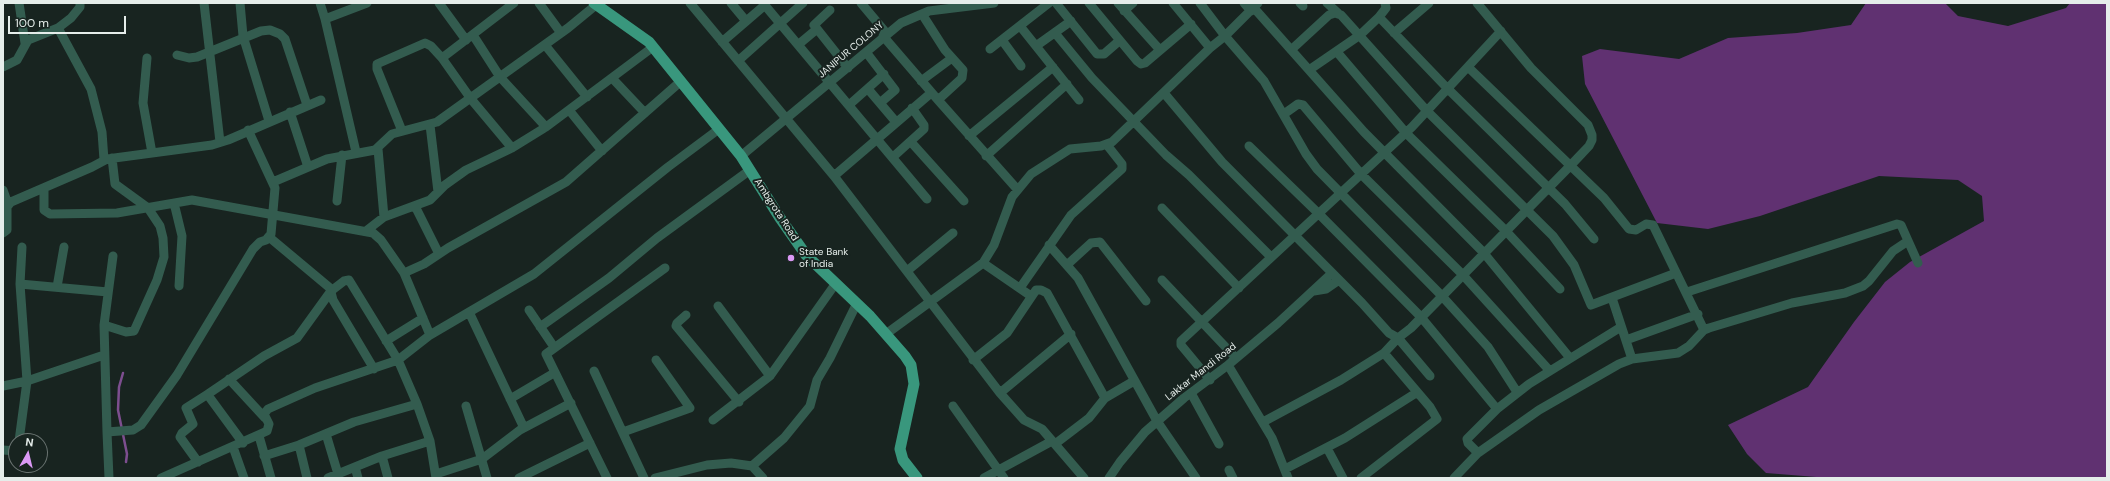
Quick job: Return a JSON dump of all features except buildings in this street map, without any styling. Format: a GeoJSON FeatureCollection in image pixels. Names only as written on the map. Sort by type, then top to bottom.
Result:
{"type":"FeatureCollection","features":[{"type":"Feature","properties":{"kind":"main road","name":"Ambgrota Road"},"geometry":{"type":"LineString","coordinates":[[595,4],[642,36],[653,47],[741,156],[802,250],[812,262],[836,282],[857,303],[905,356],[911,365],[914,384],[911,404],[900,449],[903,460],[917,478]]}},
{"type":"Feature","properties":{"kind":"street"},"geometry":{"type":"LineString","coordinates":[[3,67],[17,60],[25,43],[19,3]]}},
{"type":"Feature","properties":{"kind":"street"},"geometry":{"type":"LineString","coordinates":[[25,43],[58,28],[76,12],[80,3]]}},
{"type":"Feature","properties":{"kind":"street"},"geometry":{"type":"LineString","coordinates":[[204,3],[220,142]]}},
{"type":"Feature","properties":{"kind":"street"},"geometry":{"type":"LineString","coordinates":[[240,3],[244,36],[269,121]]}},
{"type":"Feature","properties":{"kind":"street"},"geometry":{"type":"LineString","coordinates":[[320,3],[356,152]]}},
{"type":"Feature","properties":{"kind":"street"},"geometry":{"type":"LineString","coordinates":[[325,19],[367,3]]}},
{"type":"Feature","properties":{"kind":"street"},"geometry":{"type":"LineString","coordinates":[[439,3],[470,38],[500,77],[546,127]]}},
{"type":"Feature","properties":{"kind":"street"},"geometry":{"type":"LineString","coordinates":[[442,58],[514,3]]}},
{"type":"Feature","properties":{"kind":"street"},"geometry":{"type":"LineString","coordinates":[[539,3],[561,33]]}},
{"type":"Feature","properties":{"kind":"street"},"geometry":{"type":"LineString","coordinates":[[690,3],[834,176],[930,301],[973,360],[1000,393],[1024,420],[1042,429],[1084,478]]}},
{"type":"Feature","properties":{"kind":"street"},"geometry":{"type":"LineString","coordinates":[[731,3],[746,21]]}},
{"type":"Feature","properties":{"kind":"street","name":"JANIPUR COLONY"},"geometry":{"type":"LineString","coordinates":[[741,156],[786,117],[848,68],[885,35],[901,23],[922,14],[961,5],[994,3]]}},
{"type":"Feature","properties":{"kind":"street"},"geometry":{"type":"LineString","coordinates":[[990,49],[1049,3]]}},
{"type":"Feature","properties":{"kind":"street"},"geometry":{"type":"LineString","coordinates":[[1056,3],[1097,54],[1104,54],[1120,41]]}},
{"type":"Feature","properties":{"kind":"street"},"geometry":{"type":"LineString","coordinates":[[1089,3],[1141,64],[1145,63],[1191,24]]}},
{"type":"Feature","properties":{"kind":"street"},"geometry":{"type":"LineString","coordinates":[[1118,3],[1160,50]]}},
{"type":"Feature","properties":{"kind":"street"},"geometry":{"type":"LineString","coordinates":[[1124,11],[1133,3]]}},
{"type":"Feature","properties":{"kind":"street"},"geometry":{"type":"LineString","coordinates":[[1173,3],[1210,48]]}},
{"type":"Feature","properties":{"kind":"street"},"geometry":{"type":"LineString","coordinates":[[1244,3],[1254,7],[1309,70],[1385,152],[1483,252],[1570,358]]}},
{"type":"Feature","properties":{"kind":"street"},"geometry":{"type":"LineString","coordinates":[[1327,3],[1360,35],[1427,111],[1527,208],[1553,236],[1578,272],[1590,303],[1595,304],[1676,273]]}},
{"type":"Feature","properties":{"kind":"street"},"geometry":{"type":"LineString","coordinates":[[1309,70],[1360,35],[1380,17],[1386,8],[1385,3]]}},
{"type":"Feature","properties":{"kind":"street"},"geometry":{"type":"LineString","coordinates":[[1394,33],[1429,3]]}},
{"type":"Feature","properties":{"kind":"street"},"geometry":{"type":"LineString","coordinates":[[1263,422],[1341,380],[1384,353],[1589,146],[1592,140],[1590,129],[1531,68],[1477,3]]}},
{"type":"Feature","properties":{"kind":"street"},"geometry":{"type":"LineString","coordinates":[[273,182],[308,167],[342,155],[378,149],[392,134],[430,125],[444,118],[561,33],[595,4]]}},
{"type":"Feature","properties":{"kind":"street"},"geometry":{"type":"LineString","coordinates":[[722,42],[764,4],[927,198]]}},
{"type":"Feature","properties":{"kind":"street"},"geometry":{"type":"LineString","coordinates":[[863,4],[921,81],[986,156],[1017,189]]}},
{"type":"Feature","properties":{"kind":"street"},"geometry":{"type":"LineString","coordinates":[[738,61],[780,23],[797,5]]}},
{"type":"Feature","properties":{"kind":"street"},"geometry":{"type":"LineString","coordinates":[[1204,5],[1225,36],[1264,81],[1312,163],[1442,295],[1488,347],[1518,392]]}},
{"type":"Feature","properties":{"kind":"street"},"geometry":{"type":"LineString","coordinates":[[886,334],[983,263],[994,245],[1008,206],[1017,189],[1031,174],[1070,149],[1107,145],[1164,93],[1210,48],[1225,36],[1254,7]]}},
{"type":"Feature","properties":{"kind":"street"},"geometry":{"type":"LineString","coordinates":[[830,10],[814,23],[816,29],[848,68]]}},
{"type":"Feature","properties":{"kind":"street"},"geometry":{"type":"LineString","coordinates":[[1291,50],[1329,15],[1338,13]]}},
{"type":"Feature","properties":{"kind":"street"},"geometry":{"type":"LineString","coordinates":[[922,14],[942,45],[952,58],[961,66],[963,74],[957,83],[938,100]]}},
{"type":"Feature","properties":{"kind":"street"},"geometry":{"type":"LineString","coordinates":[[1380,17],[1448,89],[1577,217],[1594,239]]}},
{"type":"Feature","properties":{"kind":"street"},"geometry":{"type":"LineString","coordinates":[[1036,46],[1071,21]]}},
{"type":"Feature","properties":{"kind":"street"},"geometry":{"type":"LineString","coordinates":[[1020,26],[1079,100]]}},
{"type":"Feature","properties":{"kind":"street"},"geometry":{"type":"LineString","coordinates":[[58,28],[91,89],[115,184],[148,208],[160,226],[163,238],[163,263],[134,331],[126,332],[104,325]]}},
{"type":"Feature","properties":{"kind":"street"},"geometry":{"type":"LineString","coordinates":[[799,44],[816,29]]}},
{"type":"Feature","properties":{"kind":"street"},"geometry":{"type":"LineString","coordinates":[[177,55],[193,58],[210,52],[244,36],[266,30],[283,36],[307,105]]}},
{"type":"Feature","properties":{"kind":"street"},"geometry":{"type":"LineString","coordinates":[[1210,380],[1180,343],[1182,339],[1203,322],[1318,213],[1406,133],[1501,31]]}},
{"type":"Feature","properties":{"kind":"street"},"geometry":{"type":"LineString","coordinates":[[1055,33],[1092,78],[1166,155],[1189,175],[1271,257]]}},
{"type":"Feature","properties":{"kind":"street"},"geometry":{"type":"LineString","coordinates":[[1002,40],[1021,66]]}},
{"type":"Feature","properties":{"kind":"street"},"geometry":{"type":"LineString","coordinates":[[402,131],[377,69],[377,64],[425,43],[431,46],[442,58],[471,99],[512,148]]}},
{"type":"Feature","properties":{"kind":"street"},"geometry":{"type":"LineString","coordinates":[[545,45],[587,97]]}},
{"type":"Feature","properties":{"kind":"street"},"geometry":{"type":"LineString","coordinates":[[366,231],[384,217],[430,200],[466,170],[512,148],[546,127],[653,47]]}},
{"type":"Feature","properties":{"kind":"street"},"geometry":{"type":"LineString","coordinates":[[866,52],[895,90],[880,104]]}},
{"type":"Feature","properties":{"kind":"street"},"geometry":{"type":"LineString","coordinates":[[1337,52],[1406,133],[1505,230],[1560,289]]}},
{"type":"Feature","properties":{"kind":"street"},"geometry":{"type":"LineString","coordinates":[[147,58],[143,103],[152,153]]}},
{"type":"Feature","properties":{"kind":"street"},"geometry":{"type":"LineString","coordinates":[[921,81],[952,58]]}},
{"type":"Feature","properties":{"kind":"street"},"geometry":{"type":"LineString","coordinates":[[969,136],[1053,67]]}},
{"type":"Feature","properties":{"kind":"street"},"geometry":{"type":"LineString","coordinates":[[1468,67],[1611,205],[1629,229],[1636,230],[1646,224],[1652,225],[1698,314],[1704,330]]}},
{"type":"Feature","properties":{"kind":"street"},"geometry":{"type":"LineString","coordinates":[[849,105],[884,74]]}},
{"type":"Feature","properties":{"kind":"street"},"geometry":{"type":"LineString","coordinates":[[612,78],[645,113]]}},
{"type":"Feature","properties":{"kind":"street"},"geometry":{"type":"LineString","coordinates":[[404,273],[424,264],[566,182],[680,82]]}},
{"type":"Feature","properties":{"kind":"street"},"geometry":{"type":"LineString","coordinates":[[986,156],[1067,84]]}},
{"type":"Feature","properties":{"kind":"street"},"geometry":{"type":"LineString","coordinates":[[868,89],[896,122]]}},
{"type":"Feature","properties":{"kind":"street"},"geometry":{"type":"LineString","coordinates":[[834,176],[877,137],[931,93]]}},
{"type":"Feature","properties":{"kind":"street"},"geometry":{"type":"LineString","coordinates":[[1164,93],[1222,162],[1339,280],[1389,333],[1398,338],[1430,376]]}},
{"type":"Feature","properties":{"kind":"street"},"geometry":{"type":"LineString","coordinates":[[8,204],[108,159],[220,142],[321,100]]}},
{"type":"Feature","properties":{"kind":"street"},"geometry":{"type":"LineString","coordinates":[[1284,114],[1298,104],[1303,105],[1361,174],[1462,274],[1549,370]]}},
{"type":"Feature","properties":{"kind":"street"},"geometry":{"type":"LineString","coordinates":[[893,157],[922,132],[924,127],[912,108]]}},
{"type":"Feature","properties":{"kind":"street"},"geometry":{"type":"LineString","coordinates":[[569,110],[602,151]]}},
{"type":"Feature","properties":{"kind":"street"},"geometry":{"type":"LineString","coordinates":[[290,112],[308,167]]}},
{"type":"Feature","properties":{"kind":"street"},"geometry":{"type":"LineString","coordinates":[[430,125],[438,192]]}},
{"type":"Feature","properties":{"kind":"street"},"geometry":{"type":"LineString","coordinates":[[265,418],[264,414],[268,408],[315,388],[398,360],[430,334],[522,282],[545,266],[668,167],[719,129]]}},
{"type":"Feature","properties":{"kind":"street"},"geometry":{"type":"LineString","coordinates":[[248,130],[273,182],[275,194],[269,237]]}},
{"type":"Feature","properties":{"kind":"street"},"geometry":{"type":"LineString","coordinates":[[911,142],[964,201]]}},
{"type":"Feature","properties":{"kind":"street"},"geometry":{"type":"LineString","coordinates":[[1020,288],[1071,215],[1122,169],[1122,164],[1107,145]]}},
{"type":"Feature","properties":{"kind":"street"},"geometry":{"type":"LineString","coordinates":[[1249,146],[1421,317],[1497,409]]}},
{"type":"Feature","properties":{"kind":"street"},"geometry":{"type":"LineString","coordinates":[[378,149],[384,217]]}},
{"type":"Feature","properties":{"kind":"street"},"geometry":{"type":"LineString","coordinates":[[337,202],[342,155]]}},
{"type":"Feature","properties":{"kind":"street"},"geometry":{"type":"LineString","coordinates":[[540,327],[609,278],[657,238],[750,170]]}},
{"type":"Feature","properties":{"kind":"street"},"geometry":{"type":"LineString","coordinates":[[44,188],[44,210],[50,214],[108,214],[174,203],[202,201],[366,231],[377,235],[404,273],[430,334]]}},
{"type":"Feature","properties":{"kind":"street"},"geometry":{"type":"LineString","coordinates":[[3,190],[8,204],[7,230],[3,233]]}},
{"type":"Feature","properties":{"kind":"street"},"geometry":{"type":"LineString","coordinates":[[174,203],[182,236],[179,286]]}},
{"type":"Feature","properties":{"kind":"street"},"geometry":{"type":"LineString","coordinates":[[415,206],[439,254]]}},
{"type":"Feature","properties":{"kind":"street"},"geometry":{"type":"LineString","coordinates":[[1162,208],[1239,288]]}},
{"type":"Feature","properties":{"kind":"street"},"geometry":{"type":"LineString","coordinates":[[1687,292],[1897,224],[1901,225],[1918,263]]}},
{"type":"Feature","properties":{"kind":"street"},"geometry":{"type":"LineString","coordinates":[[907,271],[954,233]]}},
{"type":"Feature","properties":{"kind":"street"},"geometry":{"type":"LineString","coordinates":[[269,237],[325,282],[331,291],[333,300],[374,369]]}},
{"type":"Feature","properties":{"kind":"street"},"geometry":{"type":"LineString","coordinates":[[107,432],[137,428],[144,422],[177,375],[253,248],[256,244],[269,237]]}},
{"type":"Feature","properties":{"kind":"street"},"geometry":{"type":"LineString","coordinates":[[1454,478],[1478,453],[1539,410],[1619,364],[1632,359],[1678,353],[1689,346],[1704,330],[1792,303],[1854,290],[1869,281],[1889,256],[1908,241]]}},
{"type":"Feature","properties":{"kind":"street"},"geometry":{"type":"LineString","coordinates":[[1068,264],[1091,243],[1100,242],[1146,301]]}},
{"type":"Feature","properties":{"kind":"street"},"geometry":{"type":"LineString","coordinates":[[1050,245],[1068,264],[1082,286],[1157,421],[1196,478]]}},
{"type":"Feature","properties":{"kind":"street"},"geometry":{"type":"LineString","coordinates":[[57,287],[64,246]]}},
{"type":"Feature","properties":{"kind":"street"},"geometry":{"type":"LineString","coordinates":[[20,433],[27,381],[20,284],[22,247]]}},
{"type":"Feature","properties":{"kind":"street"},"geometry":{"type":"LineString","coordinates":[[109,478],[104,325],[113,256]]}},
{"type":"Feature","properties":{"kind":"street"},"geometry":{"type":"LineString","coordinates":[[983,263],[1031,296]]}},
{"type":"Feature","properties":{"kind":"street"},"geometry":{"type":"LineString","coordinates":[[607,478],[571,403],[545,356],[554,347],[666,268]]}},
{"type":"Feature","properties":{"kind":"street","name":"Lakkar Mandi Road"},"geometry":{"type":"LineString","coordinates":[[1109,478],[1136,442],[1157,421],[1228,365],[1314,291],[1332,273]]}},
{"type":"Feature","properties":{"kind":"street"},"geometry":{"type":"LineString","coordinates":[[198,462],[180,437],[182,433],[193,424],[186,408],[264,356],[297,338],[331,291],[347,280],[351,282],[398,360],[417,404],[430,441],[436,476],[482,459],[524,428],[571,403]]}},
{"type":"Feature","properties":{"kind":"street"},"geometry":{"type":"LineString","coordinates":[[1162,280],[1236,358]]}},
{"type":"Feature","properties":{"kind":"street"},"geometry":{"type":"LineString","coordinates":[[1314,291],[1326,290],[1339,280]]}},
{"type":"Feature","properties":{"kind":"street"},"geometry":{"type":"LineString","coordinates":[[713,420],[739,402],[770,376],[836,282]]}},
{"type":"Feature","properties":{"kind":"street"},"geometry":{"type":"LineString","coordinates":[[20,284],[108,292]]}},
{"type":"Feature","properties":{"kind":"street"},"geometry":{"type":"LineString","coordinates":[[973,360],[1007,333],[1036,290],[1045,291],[1071,334],[1105,398]]}},
{"type":"Feature","properties":{"kind":"street"},"geometry":{"type":"LineString","coordinates":[[1612,298],[1632,359]]}},
{"type":"Feature","properties":{"kind":"street"},"geometry":{"type":"LineString","coordinates":[[752,466],[780,443],[810,406],[817,380],[830,358],[857,303]]}},
{"type":"Feature","properties":{"kind":"street"},"geometry":{"type":"LineString","coordinates":[[718,306],[770,376]]}},
{"type":"Feature","properties":{"kind":"street"},"geometry":{"type":"LineString","coordinates":[[529,310],[554,347]]}},
{"type":"Feature","properties":{"kind":"street"},"geometry":{"type":"LineString","coordinates":[[469,312],[524,428]]}},
{"type":"Feature","properties":{"kind":"street"},"geometry":{"type":"LineString","coordinates":[[1626,340],[1698,314]]}},
{"type":"Feature","properties":{"kind":"street"},"geometry":{"type":"LineString","coordinates":[[686,315],[677,323],[676,326],[739,402]]}},
{"type":"Feature","properties":{"kind":"street"},"geometry":{"type":"LineString","coordinates":[[386,341],[423,318]]}},
{"type":"Feature","properties":{"kind":"street"},"geometry":{"type":"LineString","coordinates":[[1478,453],[1468,443],[1467,438],[1497,409],[1549,370],[1621,326]]}},
{"type":"Feature","properties":{"kind":"street"},"geometry":{"type":"LineString","coordinates":[[1000,393],[1071,334]]}},
{"type":"Feature","properties":{"kind":"street"},"geometry":{"type":"LineString","coordinates":[[1361,478],[1437,419],[1430,407],[1416,393],[1384,353]]}},
{"type":"Feature","properties":{"kind":"street"},"geometry":{"type":"LineString","coordinates":[[3,386],[27,381],[104,355]]}},
{"type":"Feature","properties":{"kind":"street"},"geometry":{"type":"LineString","coordinates":[[623,432],[690,408],[656,360]]}},
{"type":"Feature","properties":{"kind":"street"},"geometry":{"type":"LineString","coordinates":[[1228,365],[1263,422],[1287,474],[1416,393]]}},
{"type":"Feature","properties":{"kind":"street"},"geometry":{"type":"LineString","coordinates":[[594,371],[644,478]]}},
{"type":"Feature","properties":{"kind":"street"},"geometry":{"type":"LineString","coordinates":[[510,399],[554,373]]}},
{"type":"Feature","properties":{"kind":"street"},"geometry":{"type":"LineString","coordinates":[[166,477],[259,436],[267,431],[269,427],[265,418],[228,379]]}},
{"type":"Feature","properties":{"kind":"street"},"geometry":{"type":"LineString","coordinates":[[984,478],[1002,474],[1053,442],[1089,418],[1105,398],[1134,381]]}},
{"type":"Feature","properties":{"kind":"street"},"geometry":{"type":"LineString","coordinates":[[1192,393],[1219,444]]}},
{"type":"Feature","properties":{"kind":"street"},"geometry":{"type":"LineString","coordinates":[[208,394],[243,443]]}},
{"type":"Feature","properties":{"kind":"street"},"geometry":{"type":"LineString","coordinates":[[264,456],[299,445],[354,422],[417,404]]}},
{"type":"Feature","properties":{"kind":"street"},"geometry":{"type":"LineString","coordinates":[[466,406],[487,478]]}},
{"type":"Feature","properties":{"kind":"street"},"geometry":{"type":"LineString","coordinates":[[953,406],[1002,474]]}},
{"type":"Feature","properties":{"kind":"street"},"geometry":{"type":"LineString","coordinates":[[326,434],[338,474]]}},
{"type":"Feature","properties":{"kind":"street"},"geometry":{"type":"LineString","coordinates":[[259,436],[270,478]]}},
{"type":"Feature","properties":{"kind":"street"},"geometry":{"type":"LineString","coordinates":[[328,478],[382,456],[430,441]]}},
{"type":"Feature","properties":{"kind":"street"},"geometry":{"type":"LineString","coordinates":[[520,478],[590,443]]}},
{"type":"Feature","properties":{"kind":"street"},"geometry":{"type":"LineString","coordinates":[[299,445],[307,478]]}},
{"type":"Feature","properties":{"kind":"street"},"geometry":{"type":"LineString","coordinates":[[233,447],[244,478]]}},
{"type":"Feature","properties":{"kind":"street"},"geometry":{"type":"LineString","coordinates":[[1327,448],[1343,478]]}},
{"type":"Feature","properties":{"kind":"street"},"geometry":{"type":"LineString","coordinates":[[382,456],[388,478]]}},
{"type":"Feature","properties":{"kind":"street"},"geometry":{"type":"LineString","coordinates":[[655,478],[706,464],[731,463],[752,466],[763,478]]}},
{"type":"Feature","properties":{"kind":"street"},"geometry":{"type":"LineString","coordinates":[[355,467],[358,478]]}},
{"type":"Feature","properties":{"kind":"shaded area"},"geometry":{"type":"Polygon","coordinates":[[[1866,3],[1945,3],[1958,16],[2008,26],[2066,8],[2070,3],[2107,3],[2107,478],[1829,478],[1766,473],[1747,454],[1728,425],[1808,387],[1854,322],[1885,282],[1910,262],[1984,221],[1982,196],[1958,180],[1879,176],[1760,216],[1708,229],[1657,223],[1585,84],[1582,56],[1600,49],[1679,59],[1728,38],[1797,33],[1851,25],[1866,3]]]}},
{"type":"Feature","properties":{"kind":"waterway"},"geometry":{"type":"LineString","coordinates":[[123,373],[119,387],[118,410],[127,454],[126,462]]}},
{"type":"Feature","properties":{"kind":"place","name":"State Bank of India"},"geometry":{"type":"Point","coordinates":[791,258]}}]}
